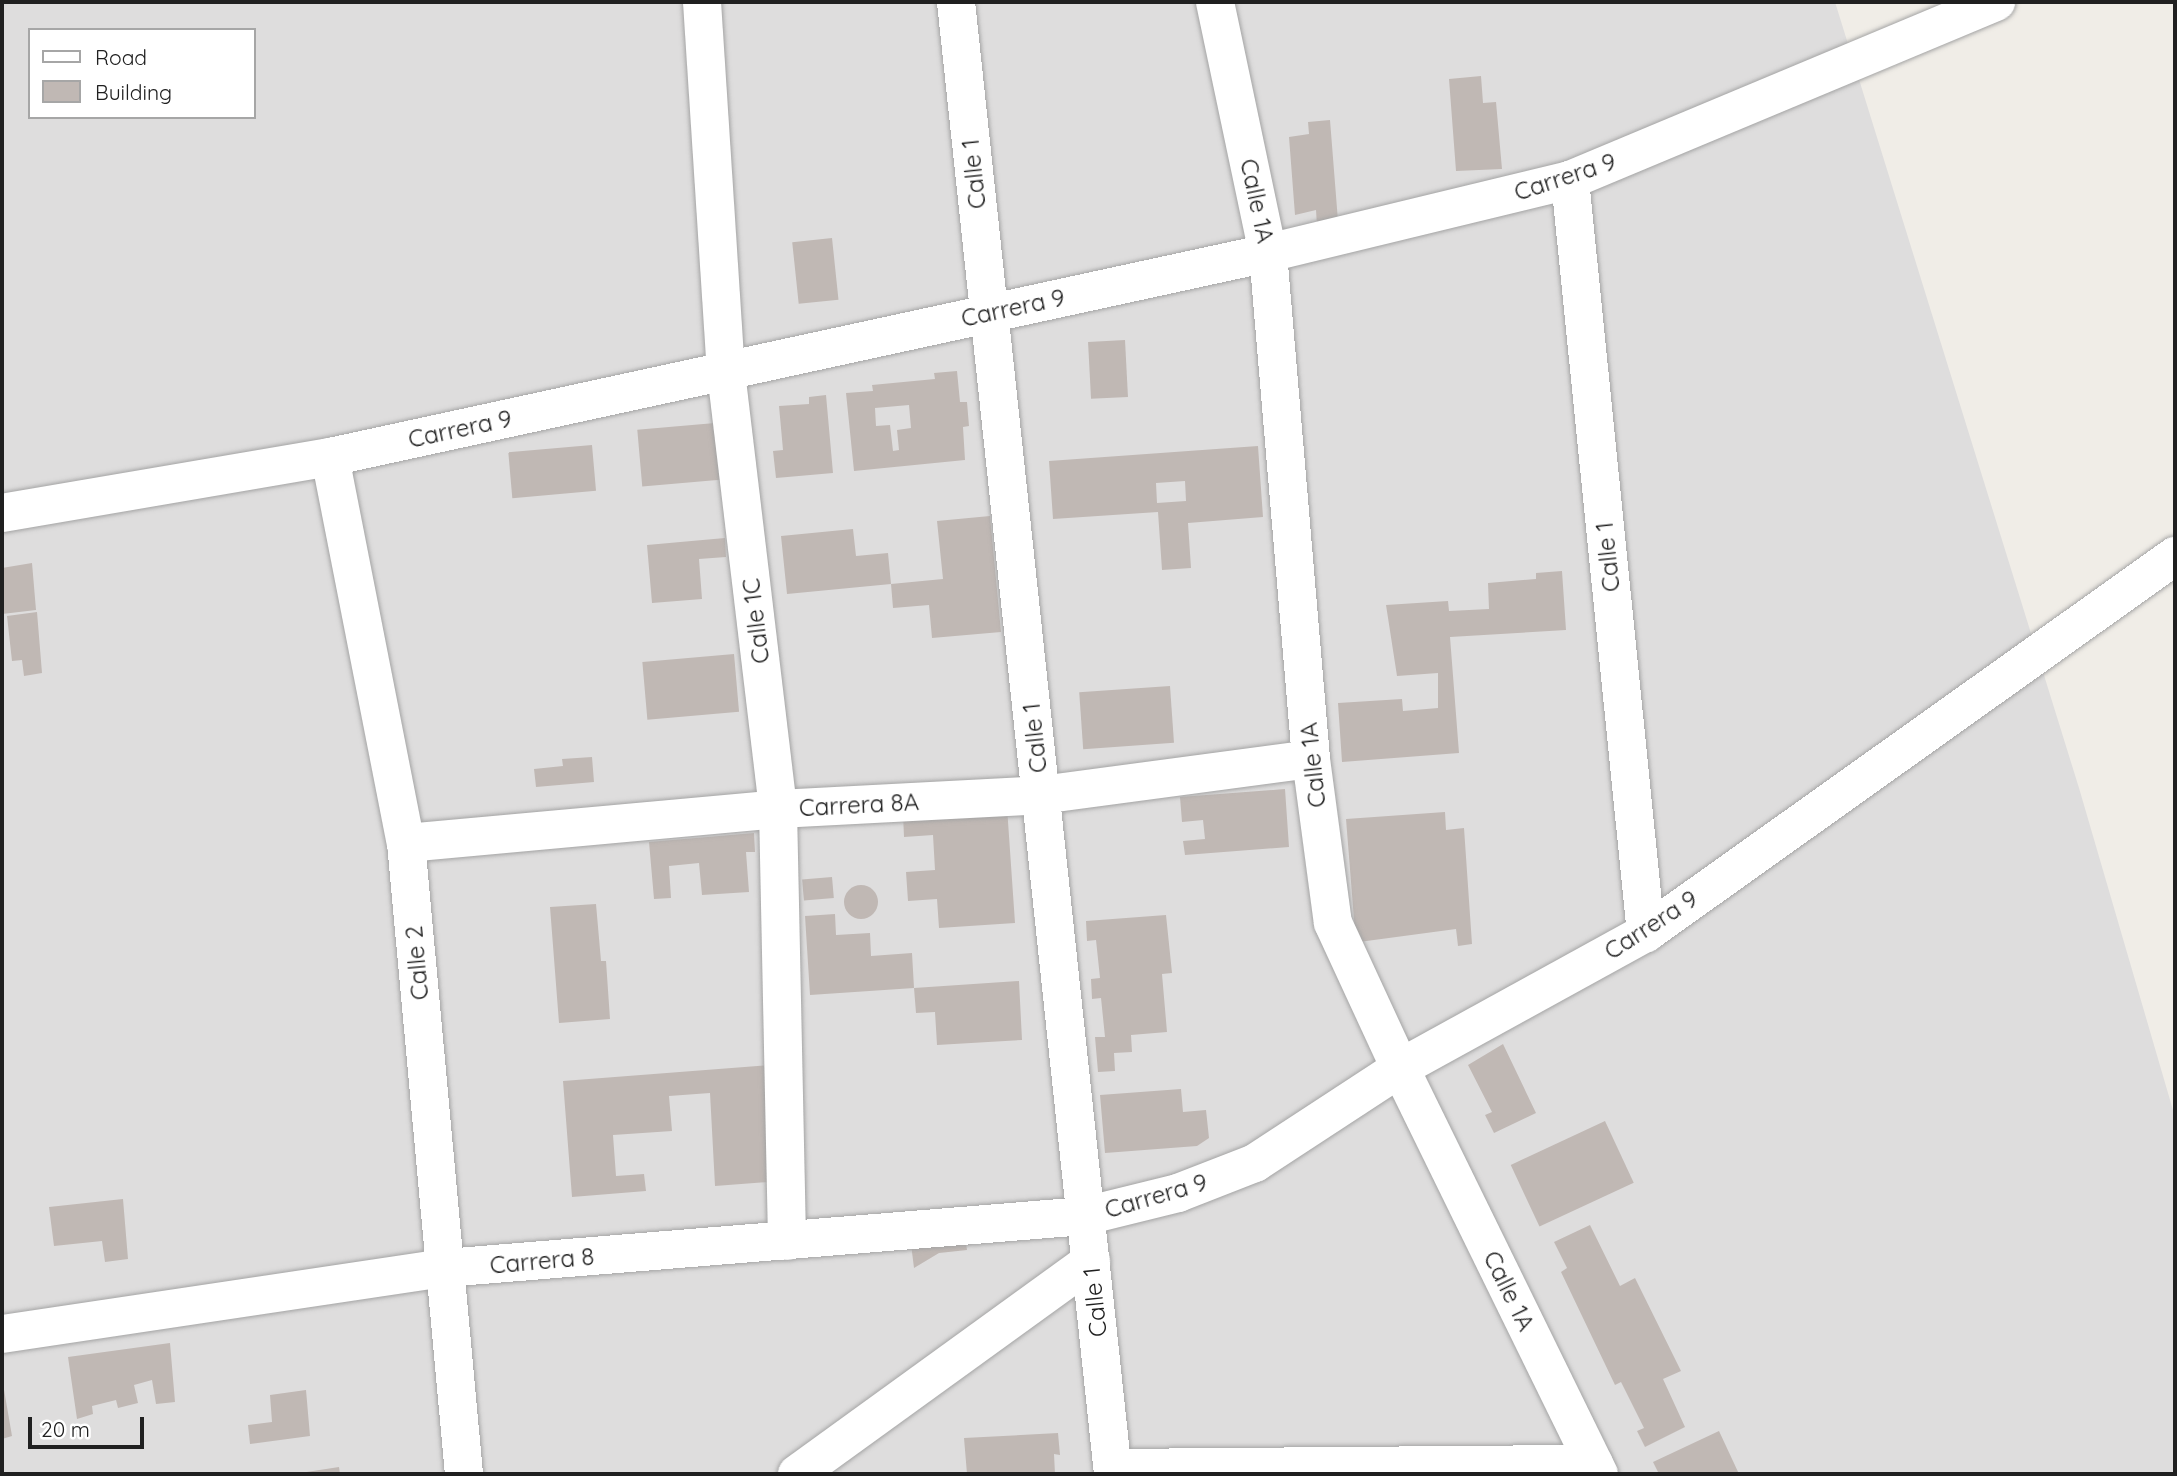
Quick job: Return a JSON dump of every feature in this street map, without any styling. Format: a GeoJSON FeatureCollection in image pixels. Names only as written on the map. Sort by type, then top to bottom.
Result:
{"type":"FeatureCollection","features":[{"type":"Feature","properties":{"kind":"street","name":"Calle 1C"},"geometry":{"type":"LineString","coordinates":[[702,2],[726,372],[778,809],[787,1241]]}},
{"type":"Feature","properties":{"kind":"street","name":"Calle 1"},"geometry":{"type":"LineString","coordinates":[[956,2],[1113,1471]]}},
{"type":"Feature","properties":{"kind":"street","name":"Calle 1A"},"geometry":{"type":"LineString","coordinates":[[1215,2],[1268,253],[1311,759],[1333,923],[1399,1068],[1596,1469]]}},
{"type":"Feature","properties":{"kind":"street","name":"Carrera 9"},"geometry":{"type":"LineString","coordinates":[[2,513],[330,457],[1268,253],[1570,180],[1996,2]]}},
{"type":"Feature","properties":{"kind":"street","name":"Calle 1"},"geometry":{"type":"LineString","coordinates":[[1570,180],[1646,933]]}},
{"type":"Feature","properties":{"kind":"street","name":"Calle 2"},"geometry":{"type":"LineString","coordinates":[[330,457],[406,843],[464,1474]]}},
{"type":"Feature","properties":{"kind":"street","name":"Carrera 9"},"geometry":{"type":"LineString","coordinates":[[1085,1216],[1178,1193],[1255,1163],[1399,1068],[1646,933],[2175,556]]}},
{"type":"Feature","properties":{"kind":"street","name":"Carrera 8A"},"geometry":{"type":"LineString","coordinates":[[406,843],[778,809],[1041,795],[1311,759]]}},
{"type":"Feature","properties":{"kind":"street","name":"Carrera 8"},"geometry":{"type":"LineString","coordinates":[[2,1334],[445,1268],[1085,1216]]}},
{"type":"Feature","properties":{"kind":"street"},"geometry":{"type":"LineString","coordinates":[[797,1474],[1091,1261]]}},
{"type":"Feature","properties":{"kind":"street"},"geometry":{"type":"LineString","coordinates":[[1113,1471],[1596,1469]]}},
{"type":"Feature","properties":{"kind":"shaded area"},"geometry":{"type":"Polygon","coordinates":[[[2,2],[1835,2],[2079,788],[2175,1117],[2175,1474],[2,1474],[2,2]]]}},
{"type":"Feature","properties":{"kind":"building"},"geometry":{"type":"Polygon","coordinates":[[[1481,76],[1483,103],[1496,102],[1502,169],[1456,171],[1449,79],[1481,76]]]}},
{"type":"Feature","properties":{"kind":"building"},"geometry":{"type":"Polygon","coordinates":[[[1330,120],[1338,221],[1317,226],[1316,210],[1295,215],[1289,137],[1309,134],[1308,122],[1330,120]]]}},
{"type":"Feature","properties":{"kind":"building"},"geometry":{"type":"Polygon","coordinates":[[[832,238],[838,300],[799,304],[792,242],[832,238]]]}},
{"type":"Feature","properties":{"kind":"building"},"geometry":{"type":"Polygon","coordinates":[[[1125,340],[1128,397],[1091,399],[1088,342],[1125,340]]]}},
{"type":"Feature","properties":{"kind":"building"},"geometry":{"type":"Polygon","coordinates":[[[957,371],[960,402],[967,402],[969,426],[963,427],[965,460],[854,471],[846,393],[873,391],[872,385],[935,379],[934,373],[957,371]],[[909,405],[875,408],[876,426],[890,425],[893,451],[899,450],[897,430],[911,428],[909,405]]]}},
{"type":"Feature","properties":{"kind":"building"},"geometry":{"type":"Polygon","coordinates":[[[826,395],[833,473],[776,478],[773,451],[783,450],[779,406],[809,404],[809,397],[826,395]]]}},
{"type":"Feature","properties":{"kind":"building"},"geometry":{"type":"Polygon","coordinates":[[[715,423],[720,480],[642,487],[637,430],[715,423]]]}},
{"type":"Feature","properties":{"kind":"building"},"geometry":{"type":"Polygon","coordinates":[[[592,445],[596,491],[512,498],[508,452],[592,445]]]}},
{"type":"Feature","properties":{"kind":"building"},"geometry":{"type":"Polygon","coordinates":[[[1258,446],[1263,517],[1188,523],[1191,568],[1162,570],[1158,512],[1053,519],[1049,461],[1258,446]],[[1185,481],[1156,483],[1157,503],[1186,501],[1185,481]]]}},
{"type":"Feature","properties":{"kind":"building"},"geometry":{"type":"Polygon","coordinates":[[[990,516],[1001,632],[932,638],[929,605],[893,608],[891,584],[943,579],[937,521],[990,516]]]}},
{"type":"Feature","properties":{"kind":"building"},"geometry":{"type":"Polygon","coordinates":[[[853,529],[856,556],[888,553],[891,584],[787,594],[781,536],[853,529]]]}},
{"type":"Feature","properties":{"kind":"building"},"geometry":{"type":"Polygon","coordinates":[[[725,538],[726,557],[699,559],[702,599],[652,603],[647,545],[725,538]]]}},
{"type":"Feature","properties":{"kind":"building"},"geometry":{"type":"Polygon","coordinates":[[[32,563],[36,610],[2,614],[2,568],[32,563]]]}},
{"type":"Feature","properties":{"kind":"building"},"geometry":{"type":"Polygon","coordinates":[[[1562,571],[1566,630],[1450,637],[1459,753],[1342,762],[1338,703],[1402,699],[1403,711],[1438,708],[1438,673],[1397,676],[1386,605],[1448,601],[1449,611],[1489,609],[1488,583],[1536,579],[1536,573],[1562,571]]]}},
{"type":"Feature","properties":{"kind":"building"},"geometry":{"type":"Polygon","coordinates":[[[37,612],[42,673],[24,676],[22,660],[12,661],[7,616],[37,612]]]}},
{"type":"Feature","properties":{"kind":"building"},"geometry":{"type":"Polygon","coordinates":[[[734,654],[739,712],[647,720],[642,662],[734,654]]]}},
{"type":"Feature","properties":{"kind":"building"},"geometry":{"type":"Polygon","coordinates":[[[1170,686],[1174,743],[1083,749],[1079,692],[1170,686]]]}},
{"type":"Feature","properties":{"kind":"building"},"geometry":{"type":"Polygon","coordinates":[[[592,757],[594,782],[536,787],[534,769],[563,766],[562,759],[592,757]]]}},
{"type":"Feature","properties":{"kind":"building"},"geometry":{"type":"Polygon","coordinates":[[[1285,789],[1289,847],[1185,855],[1183,841],[1205,839],[1203,820],[1182,822],[1180,797],[1285,789]]]}},
{"type":"Feature","properties":{"kind":"building"},"geometry":{"type":"Polygon","coordinates":[[[1007,807],[1015,923],[939,928],[937,899],[908,901],[906,872],[935,870],[933,835],[904,837],[903,814],[1007,807]]]}},
{"type":"Feature","properties":{"kind":"building"},"geometry":{"type":"Polygon","coordinates":[[[1445,812],[1446,830],[1464,828],[1472,944],[1458,946],[1456,929],[1359,942],[1355,932],[1346,819],[1445,812]]]}},
{"type":"Feature","properties":{"kind":"building"},"geometry":{"type":"Polygon","coordinates":[[[754,833],[755,852],[746,852],[749,892],[702,895],[699,863],[669,866],[671,898],[654,899],[649,842],[754,833]]]}},
{"type":"Feature","properties":{"kind":"building"},"geometry":{"type":"Polygon","coordinates":[[[832,877],[834,898],[804,901],[802,880],[832,877]]]}},
{"type":"Feature","properties":{"kind":"building"},"geometry":{"type":"Polygon","coordinates":[[[861,885],[873,890],[878,902],[873,914],[861,919],[849,914],[844,902],[849,890],[861,885]]]}},
{"type":"Feature","properties":{"kind":"building"},"geometry":{"type":"Polygon","coordinates":[[[596,904],[601,961],[606,961],[610,1019],[559,1023],[550,907],[596,904]]]}},
{"type":"Feature","properties":{"kind":"building"},"geometry":{"type":"Polygon","coordinates":[[[835,914],[836,935],[870,933],[871,956],[912,953],[914,988],[810,995],[805,916],[835,914]]]}},
{"type":"Feature","properties":{"kind":"building"},"geometry":{"type":"Polygon","coordinates":[[[1166,915],[1172,973],[1162,974],[1167,1032],[1131,1035],[1132,1052],[1114,1053],[1115,1071],[1098,1072],[1095,1037],[1105,1037],[1101,998],[1092,999],[1091,979],[1100,978],[1096,940],[1087,941],[1086,921],[1166,915]]]}},
{"type":"Feature","properties":{"kind":"building"},"geometry":{"type":"Polygon","coordinates":[[[1019,981],[1022,1040],[937,1045],[935,1012],[916,1013],[914,988],[1019,981]]]}},
{"type":"Feature","properties":{"kind":"building"},"geometry":{"type":"Polygon","coordinates":[[[1503,1044],[1536,1113],[1494,1133],[1485,1115],[1492,1112],[1468,1065],[1503,1044]]]}},
{"type":"Feature","properties":{"kind":"building"},"geometry":{"type":"Polygon","coordinates":[[[771,1065],[780,1181],[715,1186],[710,1093],[669,1096],[672,1131],[613,1135],[616,1176],[644,1174],[646,1191],[572,1197],[563,1081],[771,1065]]]}},
{"type":"Feature","properties":{"kind":"building"},"geometry":{"type":"Polygon","coordinates":[[[1181,1089],[1183,1112],[1206,1110],[1209,1138],[1197,1146],[1105,1153],[1100,1095],[1181,1089]]]}},
{"type":"Feature","properties":{"kind":"building"},"geometry":{"type":"Polygon","coordinates":[[[1605,1121],[1634,1183],[1539,1227],[1511,1165],[1605,1121]]]}},
{"type":"Feature","properties":{"kind":"building"},"geometry":{"type":"Polygon","coordinates":[[[123,1199],[128,1259],[105,1262],[102,1241],[54,1246],[49,1207],[123,1199]]]}},
{"type":"Feature","properties":{"kind":"building"},"geometry":{"type":"Polygon","coordinates":[[[1590,1225],[1620,1286],[1635,1278],[1681,1371],[1663,1379],[1685,1427],[1645,1447],[1637,1431],[1644,1428],[1621,1382],[1615,1385],[1561,1272],[1567,1268],[1554,1242],[1590,1225]]]}},
{"type":"Feature","properties":{"kind":"building"},"geometry":{"type":"Polygon","coordinates":[[[964,1230],[967,1250],[939,1253],[914,1268],[910,1236],[964,1230]]]}},
{"type":"Feature","properties":{"kind":"building"},"geometry":{"type":"Polygon","coordinates":[[[170,1343],[175,1402],[156,1404],[152,1380],[134,1385],[138,1403],[118,1408],[116,1400],[92,1406],[93,1414],[77,1419],[68,1357],[170,1343]]]}},
{"type":"Feature","properties":{"kind":"building"},"geometry":{"type":"Polygon","coordinates":[[[2,1378],[12,1436],[2,1439],[2,1378]]]}},
{"type":"Feature","properties":{"kind":"building"},"geometry":{"type":"Polygon","coordinates":[[[306,1390],[310,1436],[250,1444],[248,1425],[272,1422],[270,1395],[306,1390]]]}},
{"type":"Feature","properties":{"kind":"building"},"geometry":{"type":"Polygon","coordinates":[[[1719,1431],[1739,1474],[1659,1474],[1653,1462],[1719,1431]]]}},
{"type":"Feature","properties":{"kind":"building"},"geometry":{"type":"Polygon","coordinates":[[[1058,1433],[1060,1455],[1054,1454],[1055,1474],[967,1474],[964,1438],[1058,1433]]]}},
{"type":"Feature","properties":{"kind":"building"},"geometry":{"type":"Polygon","coordinates":[[[339,1467],[340,1474],[300,1474],[300,1473],[339,1467]]]}}]}
